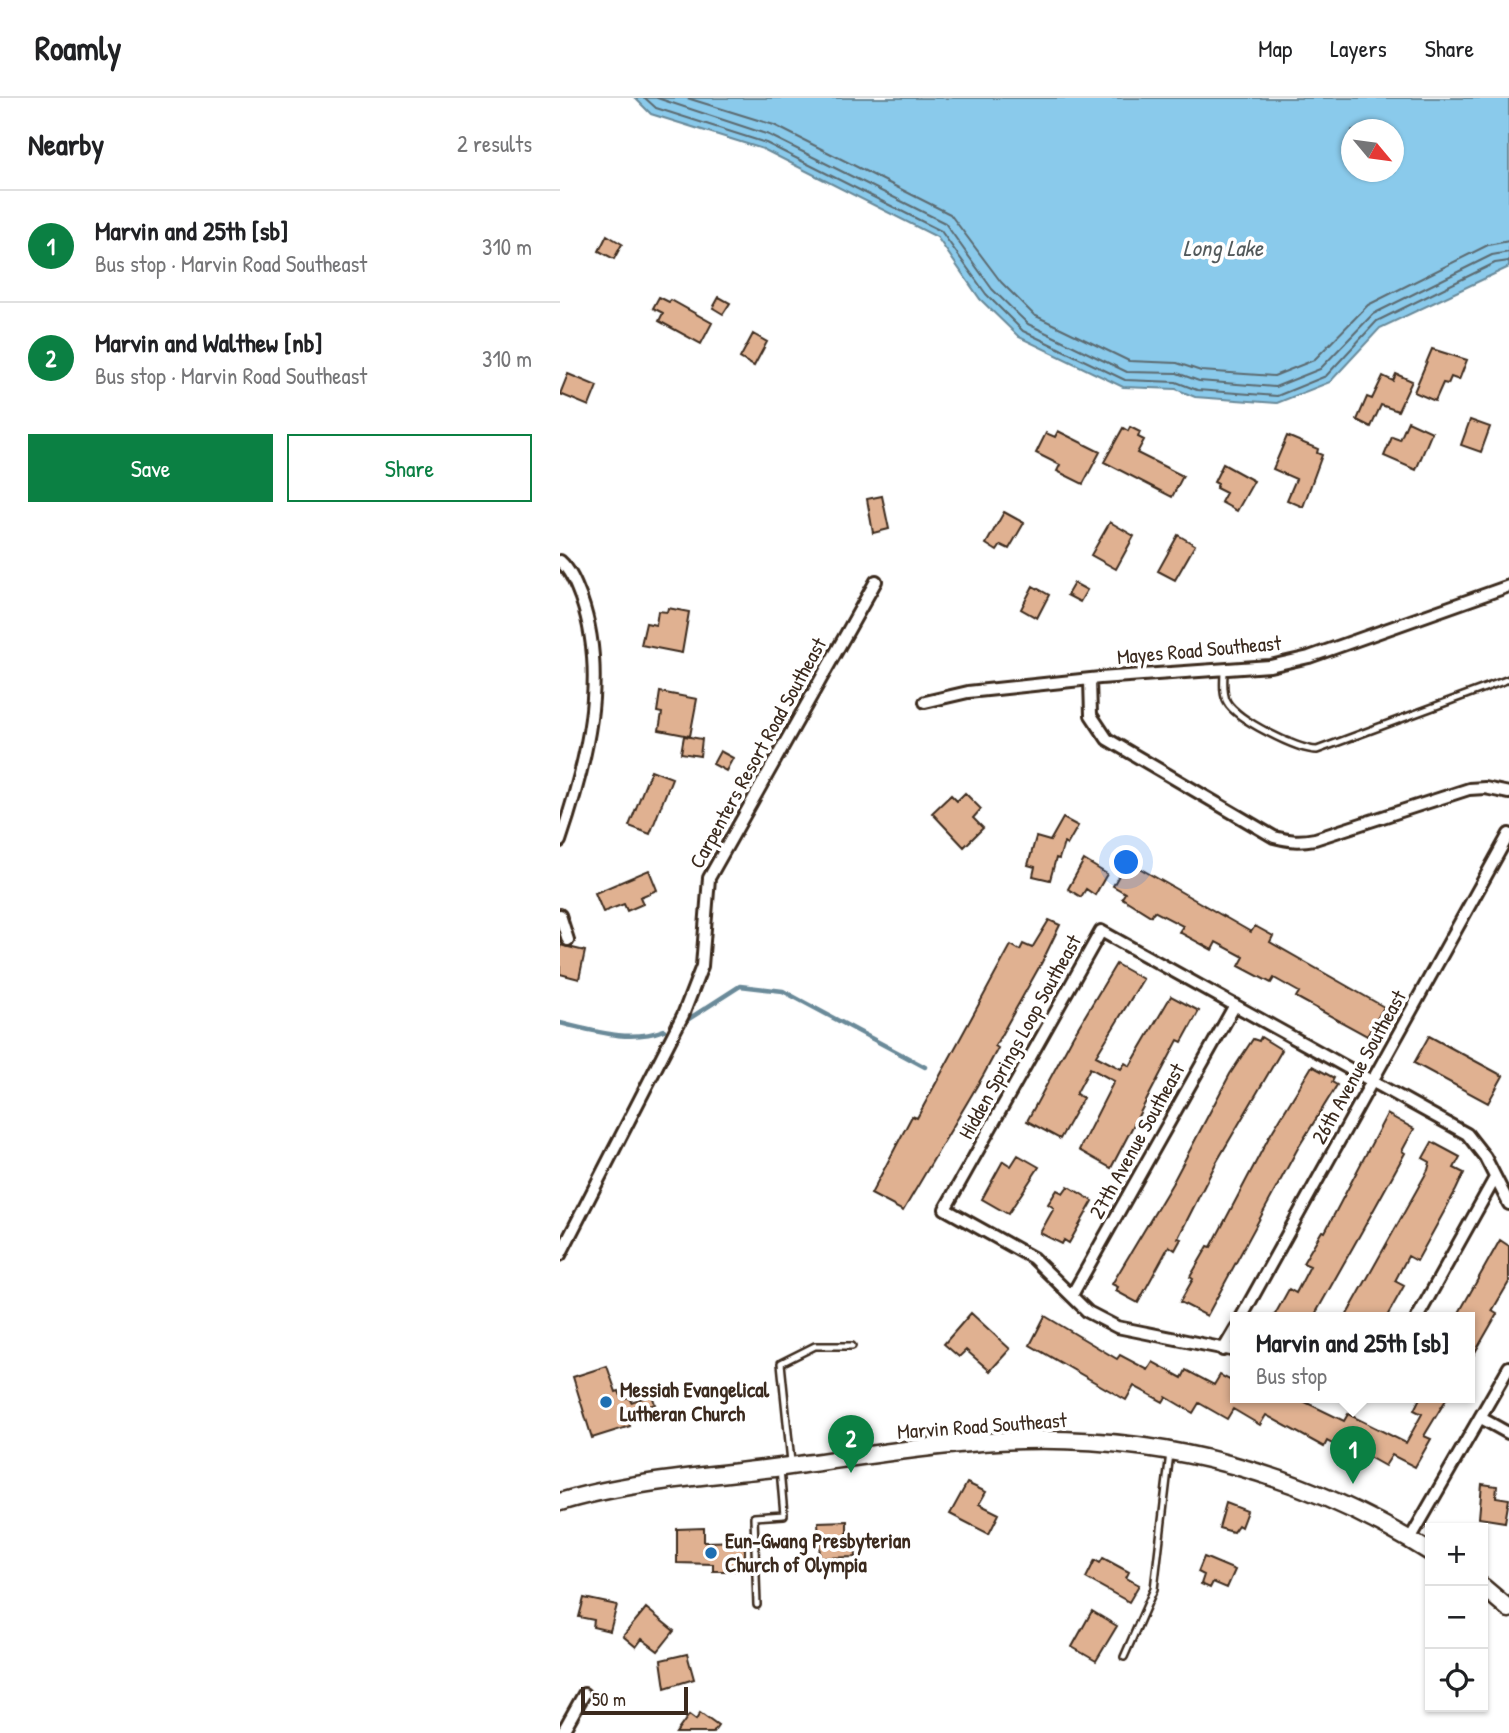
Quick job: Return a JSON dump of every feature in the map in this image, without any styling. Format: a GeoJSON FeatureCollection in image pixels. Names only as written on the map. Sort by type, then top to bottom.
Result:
{"type":"FeatureCollection","features":[{"type":"Feature","properties":{"kind":"street"},"geometry":{"type":"LineString","coordinates":[[560,561],[576,584],[585,611],[592,639],[594,677],[590,727],[582,766],[560,841]]}},
{"type":"Feature","properties":{"kind":"street","name":"Carpenters Resort Road Southeast"},"geometry":{"type":"LineString","coordinates":[[560,1255],[683,1015],[702,966],[709,878],[876,581]]}},
{"type":"Feature","properties":{"kind":"street","name":"Mayes Road Southeast"},"geometry":{"type":"LineString","coordinates":[[925,702],[968,692],[1270,666],[1309,657],[1509,586]]}},
{"type":"Feature","properties":{"kind":"street"},"geometry":{"type":"LineString","coordinates":[[1090,680],[1091,715],[1107,739],[1274,837],[1288,841],[1315,839],[1469,789],[1485,788],[1509,793]]}},
{"type":"Feature","properties":{"kind":"street","name":"26th Avenue Southeast"},"geometry":{"type":"LineString","coordinates":[[1244,1312],[1509,834]]}},
{"type":"Feature","properties":{"kind":"street"},"geometry":{"type":"LineString","coordinates":[[560,915],[568,940]]}},
{"type":"Feature","properties":{"kind":"street","name":"Hidden Springs Loop Southeast"},"geometry":{"type":"LineString","coordinates":[[1230,1351],[1117,1327],[1088,1312],[1033,1258],[945,1209],[1101,931],[1467,1134],[1509,1204]]}},
{"type":"Feature","properties":{"kind":"street","name":"27th Avenue Southeast"},"geometry":{"type":"LineString","coordinates":[[1072,1295],[1235,1005]]}},
{"type":"Feature","properties":{"kind":"street"},"geometry":{"type":"LineString","coordinates":[[1420,1312],[1495,1178]]}},
{"type":"Feature","properties":{"kind":"street"},"geometry":{"type":"LineString","coordinates":[[1223,1350],[1230,1338]]}},
{"type":"Feature","properties":{"kind":"street"},"geometry":{"type":"LineString","coordinates":[[1410,1539],[1509,1367]]}},
{"type":"Feature","properties":{"kind":"street"},"geometry":{"type":"LineString","coordinates":[[1481,1418],[1508,1433]]}},
{"type":"Feature","properties":{"kind":"street","name":"Marvin Road Southeast"},"geometry":{"type":"LineString","coordinates":[[560,1502],[663,1483],[1020,1440],[1091,1441],[1171,1450],[1279,1478],[1338,1501],[1425,1549]]}},
{"type":"Feature","properties":{"kind":"street"},"geometry":{"type":"LineString","coordinates":[[1488,1591],[1509,1609]]}},
{"type":"Feature","properties":{"kind":"street"},"geometry":{"type":"LineString","coordinates":[[562,1733],[584,1694]]}},
{"type":"Feature","properties":{"kind":"lane"},"geometry":{"type":"LineString","coordinates":[[1224,670],[1224,695],[1231,709],[1295,746],[1307,750],[1317,750],[1509,679]]}},
{"type":"Feature","properties":{"kind":"lane"},"geometry":{"type":"LineString","coordinates":[[757,1605],[754,1517],[784,1515],[785,1467],[780,1363],[815,1346],[852,1346]]}},
{"type":"Feature","properties":{"kind":"lane"},"geometry":{"type":"LineString","coordinates":[[1124,1657],[1154,1589],[1171,1450]]}},
{"type":"Feature","properties":{"kind":"water","name":"Long Lake"},"geometry":{"type":"Polygon","coordinates":[[[635,98],[1509,98],[1509,267],[1380,328],[1330,382],[1277,403],[1195,397],[1176,389],[1123,387],[1019,337],[980,299],[937,237],[763,149],[651,114],[635,98]]]}},
{"type":"Feature","properties":{"kind":"building"},"geometry":{"type":"Polygon","coordinates":[[[607,235],[622,244],[614,259],[599,251],[607,235]]]}},
{"type":"Feature","properties":{"kind":"building"},"geometry":{"type":"Polygon","coordinates":[[[659,297],[669,302],[671,300],[712,323],[701,344],[659,321],[663,313],[653,308],[659,297]]]}},
{"type":"Feature","properties":{"kind":"building"},"geometry":{"type":"Polygon","coordinates":[[[719,297],[730,303],[723,314],[713,308],[719,297]]]}},
{"type":"Feature","properties":{"kind":"building"},"geometry":{"type":"Polygon","coordinates":[[[753,334],[767,342],[754,366],[740,358],[753,334]]]}},
{"type":"Feature","properties":{"kind":"building"},"geometry":{"type":"Polygon","coordinates":[[[1432,349],[1467,360],[1459,380],[1451,377],[1448,384],[1443,383],[1435,401],[1414,392],[1432,349]]]}},
{"type":"Feature","properties":{"kind":"building"},"geometry":{"type":"Polygon","coordinates":[[[568,374],[597,386],[589,406],[560,394],[568,374]]]}},
{"type":"Feature","properties":{"kind":"building"},"geometry":{"type":"Polygon","coordinates":[[[1396,374],[1412,381],[1398,411],[1381,405],[1371,427],[1357,420],[1367,397],[1372,399],[1383,376],[1393,381],[1396,374]]]}},
{"type":"Feature","properties":{"kind":"building"},"geometry":{"type":"Polygon","coordinates":[[[1470,420],[1490,427],[1481,452],[1461,445],[1470,420]]]}},
{"type":"Feature","properties":{"kind":"building"},"geometry":{"type":"Polygon","coordinates":[[[1408,421],[1432,432],[1416,470],[1384,456],[1392,437],[1400,440],[1408,421]]]}},
{"type":"Feature","properties":{"kind":"building"},"geometry":{"type":"Polygon","coordinates":[[[1130,427],[1140,432],[1138,437],[1144,440],[1137,453],[1183,476],[1172,497],[1104,462],[1123,428],[1128,431],[1130,427]]]}},
{"type":"Feature","properties":{"kind":"building"},"geometry":{"type":"Polygon","coordinates":[[[1058,431],[1100,452],[1083,484],[1057,471],[1060,465],[1036,453],[1046,433],[1055,437],[1058,431]]]}},
{"type":"Feature","properties":{"kind":"building"},"geometry":{"type":"Polygon","coordinates":[[[1287,436],[1318,449],[1317,453],[1322,455],[1303,507],[1287,500],[1296,479],[1273,469],[1287,436]]]}},
{"type":"Feature","properties":{"kind":"building"},"geometry":{"type":"Polygon","coordinates":[[[1223,464],[1254,481],[1237,511],[1221,502],[1226,493],[1216,488],[1218,484],[1214,482],[1223,464]]]}},
{"type":"Feature","properties":{"kind":"building"},"geometry":{"type":"Polygon","coordinates":[[[882,496],[889,529],[873,533],[867,499],[882,496]]]}},
{"type":"Feature","properties":{"kind":"building"},"geometry":{"type":"Polygon","coordinates":[[[1004,512],[1024,523],[1009,549],[1001,545],[997,551],[986,544],[1004,512]]]}},
{"type":"Feature","properties":{"kind":"building"},"geometry":{"type":"Polygon","coordinates":[[[1110,522],[1134,536],[1116,569],[1091,555],[1110,522]]]}},
{"type":"Feature","properties":{"kind":"building"},"geometry":{"type":"Polygon","coordinates":[[[1178,535],[1195,545],[1175,580],[1158,571],[1178,535]]]}},
{"type":"Feature","properties":{"kind":"building"},"geometry":{"type":"Polygon","coordinates":[[[1074,583],[1087,590],[1080,602],[1067,595],[1074,583]]]}},
{"type":"Feature","properties":{"kind":"building"},"geometry":{"type":"Polygon","coordinates":[[[1033,586],[1049,595],[1037,618],[1021,609],[1033,586]]]}},
{"type":"Feature","properties":{"kind":"building"},"geometry":{"type":"Polygon","coordinates":[[[668,608],[689,612],[682,653],[641,645],[646,623],[656,625],[658,611],[667,612],[668,608]]]}},
{"type":"Feature","properties":{"kind":"building"},"geometry":{"type":"Polygon","coordinates":[[[660,692],[697,699],[690,736],[659,730],[662,713],[657,712],[660,692]]]}},
{"type":"Feature","properties":{"kind":"building"},"geometry":{"type":"Polygon","coordinates":[[[684,736],[702,739],[700,756],[681,753],[684,736]]]}},
{"type":"Feature","properties":{"kind":"building"},"geometry":{"type":"Polygon","coordinates":[[[720,751],[733,758],[726,771],[713,764],[720,751]]]}},
{"type":"Feature","properties":{"kind":"building"},"geometry":{"type":"Polygon","coordinates":[[[651,770],[672,778],[650,834],[629,826],[651,770]]]}},
{"type":"Feature","properties":{"kind":"building"},"geometry":{"type":"Polygon","coordinates":[[[965,793],[981,809],[973,818],[983,828],[964,847],[932,813],[951,795],[957,801],[965,793]]]}},
{"type":"Feature","properties":{"kind":"building"},"geometry":{"type":"Polygon","coordinates":[[[1063,818],[1078,826],[1067,845],[1064,843],[1059,859],[1056,858],[1050,880],[1033,876],[1035,867],[1028,865],[1036,837],[1050,841],[1063,818]]]}},
{"type":"Feature","properties":{"kind":"building"},"geometry":{"type":"Polygon","coordinates":[[[1084,860],[1107,874],[1095,895],[1086,889],[1081,897],[1068,889],[1084,860]]]}},
{"type":"Feature","properties":{"kind":"building"},"geometry":{"type":"Polygon","coordinates":[[[1127,861],[1251,932],[1255,926],[1273,936],[1270,942],[1384,1007],[1367,1036],[1296,997],[1299,992],[1274,978],[1271,983],[1239,966],[1244,957],[1216,942],[1212,950],[1179,932],[1183,926],[1154,911],[1151,916],[1122,898],[1125,893],[1113,886],[1127,861]]]}},
{"type":"Feature","properties":{"kind":"building"},"geometry":{"type":"Polygon","coordinates":[[[649,870],[657,890],[640,897],[643,904],[627,911],[624,904],[603,912],[595,893],[649,870]]]}},
{"type":"Feature","properties":{"kind":"building"},"geometry":{"type":"Polygon","coordinates":[[[1049,920],[1060,925],[1042,962],[995,1046],[998,1048],[984,1074],[903,1211],[871,1194],[912,1116],[917,1118],[1011,945],[1020,950],[1023,944],[1032,948],[1049,920]]]}},
{"type":"Feature","properties":{"kind":"building"},"geometry":{"type":"Polygon","coordinates":[[[560,945],[585,951],[579,979],[560,974],[560,945]]]}},
{"type":"Feature","properties":{"kind":"building"},"geometry":{"type":"Polygon","coordinates":[[[1116,964],[1143,979],[1096,1056],[1121,1069],[1125,1063],[1130,1066],[1171,996],[1199,1011],[1182,1042],[1178,1040],[1111,1168],[1079,1150],[1114,1081],[1090,1068],[1076,1094],[1083,1098],[1060,1139],[1027,1121],[1116,964]]]}},
{"type":"Feature","properties":{"kind":"building"},"geometry":{"type":"Polygon","coordinates":[[[1429,1036],[1503,1076],[1488,1103],[1414,1063],[1429,1036]]]}},
{"type":"Feature","properties":{"kind":"building"},"geometry":{"type":"Polygon","coordinates":[[[1261,1037],[1282,1050],[1216,1163],[1178,1238],[1181,1239],[1175,1250],[1169,1246],[1138,1303],[1116,1291],[1118,1287],[1112,1284],[1172,1184],[1230,1074],[1253,1039],[1259,1041],[1261,1037]]]}},
{"type":"Feature","properties":{"kind":"building"},"geometry":{"type":"Polygon","coordinates":[[[1312,1066],[1334,1078],[1332,1082],[1337,1085],[1298,1148],[1207,1316],[1180,1302],[1193,1279],[1190,1277],[1208,1246],[1211,1247],[1269,1137],[1312,1066]]]}},
{"type":"Feature","properties":{"kind":"building"},"geometry":{"type":"Polygon","coordinates":[[[1387,1114],[1414,1129],[1402,1151],[1405,1153],[1316,1312],[1276,1312],[1289,1289],[1296,1293],[1310,1266],[1303,1263],[1322,1231],[1325,1232],[1387,1114]]]}},
{"type":"Feature","properties":{"kind":"building"},"geometry":{"type":"Polygon","coordinates":[[[1432,1142],[1460,1157],[1454,1168],[1464,1173],[1417,1261],[1408,1256],[1395,1281],[1404,1286],[1389,1312],[1348,1312],[1428,1170],[1430,1162],[1423,1158],[1432,1142]]]}},
{"type":"Feature","properties":{"kind":"building"},"geometry":{"type":"Polygon","coordinates":[[[1018,1155],[1039,1167],[1008,1214],[982,1199],[1003,1161],[1011,1166],[1018,1155]]]}},
{"type":"Feature","properties":{"kind":"building"},"geometry":{"type":"Polygon","coordinates":[[[1068,1186],[1093,1201],[1069,1243],[1064,1240],[1062,1244],[1040,1233],[1054,1208],[1048,1204],[1057,1190],[1063,1193],[1068,1186]]]}},
{"type":"Feature","properties":{"kind":"building"},"geometry":{"type":"Polygon","coordinates":[[[1500,1240],[1509,1246],[1509,1282],[1492,1311],[1497,1314],[1475,1352],[1475,1312],[1459,1312],[1500,1240]]]}},
{"type":"Feature","properties":{"kind":"building"},"geometry":{"type":"Polygon","coordinates":[[[971,1313],[1010,1349],[990,1371],[966,1350],[959,1357],[944,1344],[971,1313]]]}},
{"type":"Feature","properties":{"kind":"building"},"geometry":{"type":"Polygon","coordinates":[[[1045,1316],[1117,1359],[1120,1355],[1148,1370],[1153,1362],[1182,1378],[1186,1370],[1214,1385],[1220,1375],[1230,1380],[1230,1403],[1307,1403],[1344,1421],[1348,1414],[1406,1443],[1422,1414],[1414,1410],[1418,1403],[1444,1403],[1424,1436],[1431,1439],[1415,1467],[1392,1455],[1385,1466],[1358,1451],[1355,1456],[1327,1441],[1324,1447],[1266,1415],[1260,1425],[1233,1409],[1227,1419],[1199,1403],[1193,1413],[1166,1397],[1163,1402],[1134,1386],[1126,1400],[1030,1345],[1045,1316]]]}},
{"type":"Feature","properties":{"kind":"building","name":"Messiah Evangelical Lutheran Church"},"geometry":{"type":"Polygon","coordinates":[[[607,1366],[616,1392],[619,1391],[622,1399],[629,1397],[631,1402],[652,1395],[655,1404],[634,1412],[636,1417],[628,1419],[630,1426],[592,1438],[573,1377],[607,1366]]]}},
{"type":"Feature","properties":{"kind":"building"},"geometry":{"type":"Polygon","coordinates":[[[967,1483],[986,1492],[979,1504],[999,1514],[989,1534],[950,1514],[967,1483]]]}},
{"type":"Feature","properties":{"kind":"building"},"geometry":{"type":"Polygon","coordinates":[[[1482,1484],[1497,1486],[1496,1497],[1509,1499],[1505,1522],[1479,1518],[1482,1484]]]}},
{"type":"Feature","properties":{"kind":"building"},"geometry":{"type":"Polygon","coordinates":[[[1226,1503],[1247,1511],[1241,1527],[1238,1525],[1233,1532],[1219,1528],[1226,1503]]]}},
{"type":"Feature","properties":{"kind":"building"},"geometry":{"type":"Polygon","coordinates":[[[847,1521],[847,1542],[855,1542],[856,1557],[820,1558],[818,1522],[847,1521]]]}},
{"type":"Feature","properties":{"kind":"building","name":"Eun-Gwang Presbyterian Church of Olympia"},"geometry":{"type":"Polygon","coordinates":[[[704,1528],[704,1542],[745,1541],[745,1571],[713,1571],[713,1564],[677,1563],[677,1529],[704,1528]]]}},
{"type":"Feature","properties":{"kind":"building"},"geometry":{"type":"Polygon","coordinates":[[[1204,1557],[1235,1570],[1227,1588],[1213,1582],[1210,1588],[1201,1584],[1204,1575],[1198,1572],[1204,1557]]]}},
{"type":"Feature","properties":{"kind":"building"},"geometry":{"type":"Polygon","coordinates":[[[1103,1558],[1129,1572],[1126,1578],[1139,1585],[1129,1602],[1086,1578],[1095,1560],[1100,1563],[1103,1558]]]}},
{"type":"Feature","properties":{"kind":"building"},"geometry":{"type":"Polygon","coordinates":[[[584,1598],[617,1605],[610,1631],[593,1627],[594,1620],[579,1617],[584,1598]]]}},
{"type":"Feature","properties":{"kind":"building"},"geometry":{"type":"Polygon","coordinates":[[[646,1608],[674,1631],[658,1651],[642,1639],[636,1647],[623,1636],[646,1608]]]}},
{"type":"Feature","properties":{"kind":"building"},"geometry":{"type":"Polygon","coordinates":[[[1092,1611],[1117,1626],[1096,1661],[1072,1647],[1092,1611]]]}},
{"type":"Feature","properties":{"kind":"building"},"geometry":{"type":"Polygon","coordinates":[[[687,1654],[694,1679],[665,1688],[661,1660],[687,1654]]]}},
{"type":"Feature","properties":{"kind":"building"},"geometry":{"type":"Polygon","coordinates":[[[700,1713],[718,1726],[713,1733],[676,1733],[689,1715],[696,1720],[700,1713]]]}},
{"type":"Feature","properties":{"kind":"waterway"},"geometry":{"type":"LineString","coordinates":[[684,1022],[740,986],[783,991],[925,1067]]}},
{"type":"Feature","properties":{"kind":"waterway"},"geometry":{"type":"LineString","coordinates":[[560,1023],[625,1036],[664,1030]]}},
{"type":"Feature","properties":{"kind":"place","name":"Messiah Evangelical Lutheran Church"},"geometry":{"type":"Point","coordinates":[606,1402]}},
{"type":"Feature","properties":{"kind":"place","name":"Marvin and Walthew [nb]"},"geometry":{"type":"Point","coordinates":[851,1473]}},
{"type":"Feature","properties":{"kind":"place","name":"Marvin and 25th [sb]"},"geometry":{"type":"Point","coordinates":[1353,1484]}},
{"type":"Feature","properties":{"kind":"place","name":"Eun-Gwang Presbyterian Church of Olympia"},"geometry":{"type":"Point","coordinates":[711,1553]}}]}
